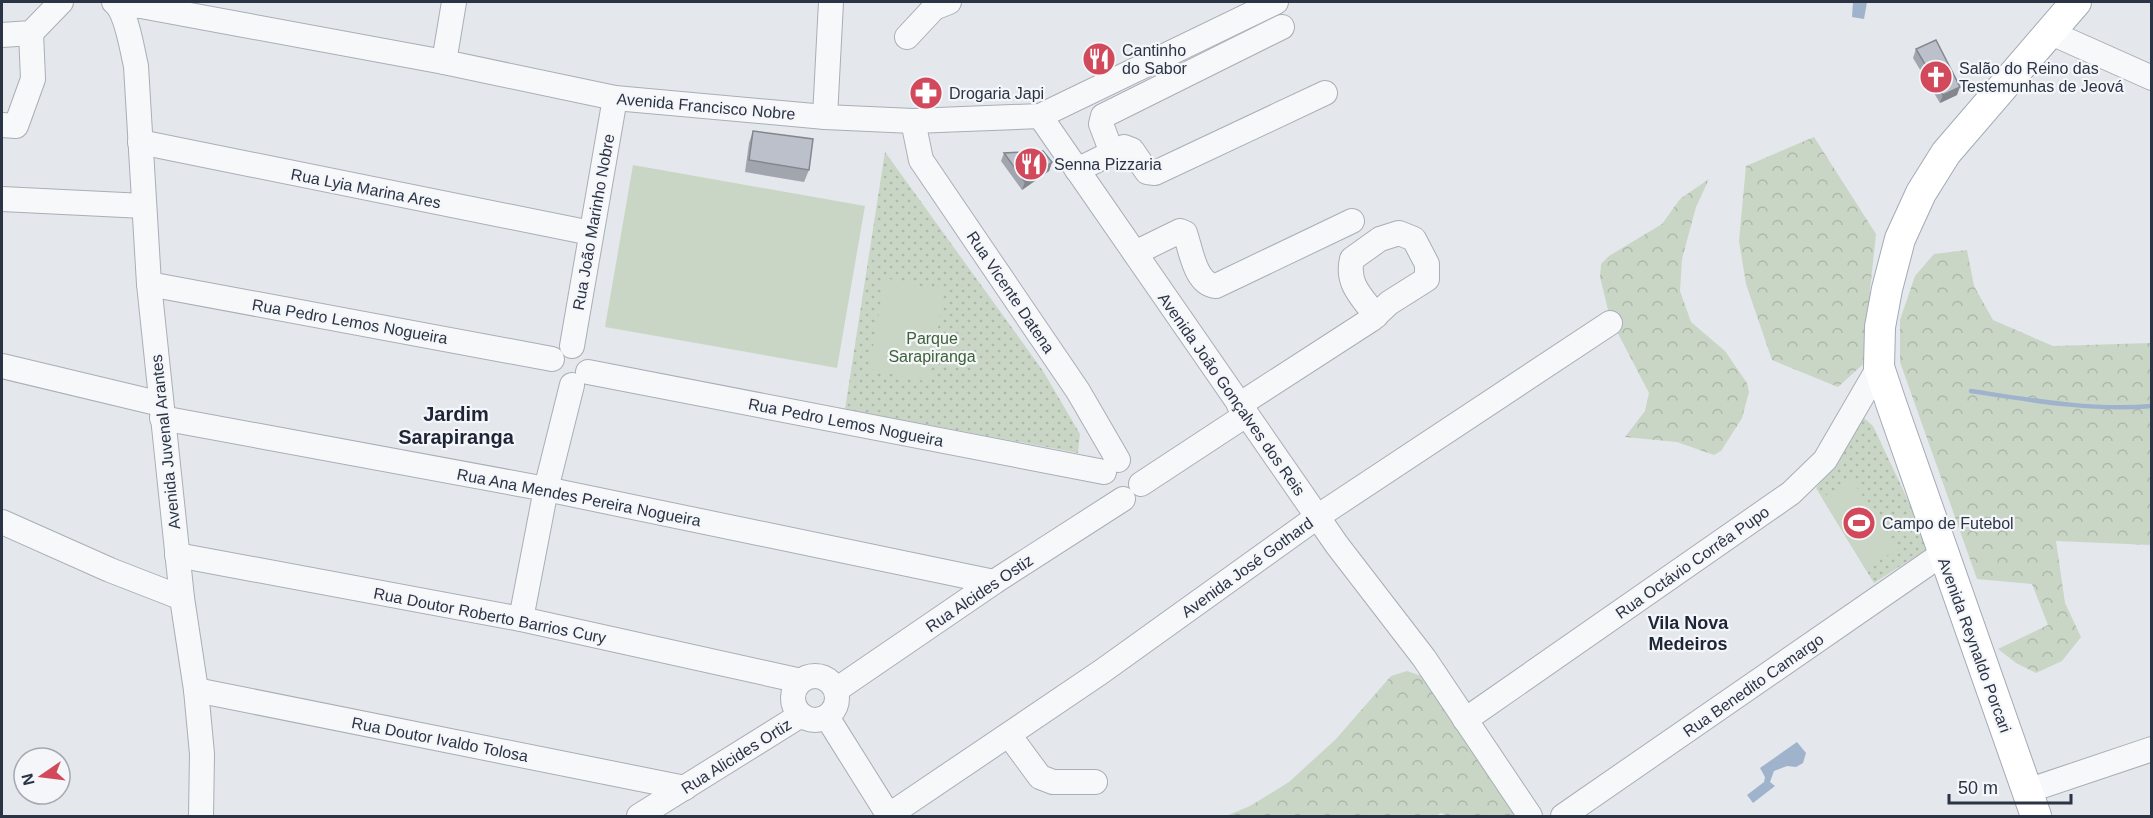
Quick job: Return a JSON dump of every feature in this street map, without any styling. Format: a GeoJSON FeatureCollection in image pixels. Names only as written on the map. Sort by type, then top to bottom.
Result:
{"type":"FeatureCollection","features":[{"type":"Feature","properties":{"kind":"main road","name":"Avenida Reynaldo Porcari"},"geometry":{"type":"LineString","coordinates":[[2032,804],[1942,554],[1879,367],[1880,327],[1900,239],[1921,193],[1946,153],[2076,2]]}},
{"type":"Feature","properties":{"kind":"street"},"geometry":{"type":"LineString","coordinates":[[2,34],[31,33],[60,2]]}},
{"type":"Feature","properties":{"kind":"street"},"geometry":{"type":"LineString","coordinates":[[444,62],[454,2]]}},
{"type":"Feature","properties":{"kind":"street"},"geometry":{"type":"LineString","coordinates":[[825,117],[831,2]]}},
{"type":"Feature","properties":{"kind":"street"},"geometry":{"type":"LineString","coordinates":[[907,37],[934,8],[949,2]]}},
{"type":"Feature","properties":{"kind":"street","name":"Avenida Francisco Nobre"},"geometry":{"type":"LineString","coordinates":[[127,4],[444,62],[615,98],[825,117],[913,121],[1040,116],[1276,2]]}},
{"type":"Feature","properties":{"kind":"street","name":"Avenida Juvenal Arantes"},"geometry":{"type":"LineString","coordinates":[[127,4],[143,17],[142,37],[136,66],[149,284],[177,555],[196,690],[202,754],[201,816]]}},
{"type":"Feature","properties":{"kind":"street"},"geometry":{"type":"LineString","coordinates":[[1112,153],[1101,124],[1102,116],[1282,27]]}},
{"type":"Feature","properties":{"kind":"street"},"geometry":{"type":"LineString","coordinates":[[2049,32],[2151,78]]}},
{"type":"Feature","properties":{"kind":"street"},"geometry":{"type":"LineString","coordinates":[[9,126],[33,79],[31,33]]}},
{"type":"Feature","properties":{"kind":"street"},"geometry":{"type":"LineString","coordinates":[[1077,170],[1124,147],[1132,150],[1148,172],[1155,173],[1324,93]]}},
{"type":"Feature","properties":{"kind":"street","name":"Rua João Marinho Nobre"},"geometry":{"type":"LineString","coordinates":[[562,352],[591,233],[615,98]]}},
{"type":"Feature","properties":{"kind":"street","name":"Avenida João Gonçalves dos Reis"},"geometry":{"type":"LineString","coordinates":[[1040,116],[1317,517],[1424,658],[1530,816]]}},
{"type":"Feature","properties":{"kind":"street","name":"Rua Vicente Datena"},"geometry":{"type":"LineString","coordinates":[[913,121],[921,160],[1078,391],[1111,466]]}},
{"type":"Feature","properties":{"kind":"street","name":"Rua Lyia Marina Ares"},"geometry":{"type":"LineString","coordinates":[[140,142],[591,233]]}},
{"type":"Feature","properties":{"kind":"street"},"geometry":{"type":"LineString","coordinates":[[2,199],[144,206]]}},
{"type":"Feature","properties":{"kind":"street"},"geometry":{"type":"LineString","coordinates":[[1135,253],[1180,231],[1185,233],[1201,279],[1208,285],[1216,286],[1352,221]]}},
{"type":"Feature","properties":{"kind":"street","name":"Rua Pedro Lemos Nogueira"},"geometry":{"type":"LineString","coordinates":[[149,284],[562,352]]}},
{"type":"Feature","properties":{"kind":"street","name":"Rua Alcides Ostiz"},"geometry":{"type":"LineString","coordinates":[[836,690],[1132,491],[1376,316]]}},
{"type":"Feature","properties":{"kind":"street","name":"Avenida José Gothard"},"geometry":{"type":"LineString","coordinates":[[888,816],[1101,672],[1317,517],[1610,323]]}},
{"type":"Feature","properties":{"kind":"street"},"geometry":{"type":"LineString","coordinates":[[521,619],[546,489],[580,378],[590,362],[578,347],[562,352],[552,371],[554,377],[559,381],[580,378]]}},
{"type":"Feature","properties":{"kind":"street","name":"Rua Ana Mendes Pereira Nogueira"},"geometry":{"type":"LineString","coordinates":[[2,366],[161,411],[994,582]]}},
{"type":"Feature","properties":{"kind":"street","name":"Rua Octávio Corrêa Pupo"},"geometry":{"type":"LineString","coordinates":[[1466,720],[1791,493],[1825,460],[1879,367]]}},
{"type":"Feature","properties":{"kind":"street","name":"Rua Pedro Lemos Nogueira"},"geometry":{"type":"LineString","coordinates":[[580,378],[1111,466]]}},
{"type":"Feature","properties":{"kind":"street"},"geometry":{"type":"LineString","coordinates":[[1131,462],[1136,466],[1142,477],[1132,491],[1117,499],[1106,491],[1103,485],[1111,466],[1131,462]]}},
{"type":"Feature","properties":{"kind":"street"},"geometry":{"type":"LineString","coordinates":[[2,522],[110,570],[182,598]]}},
{"type":"Feature","properties":{"kind":"street","name":"Rua Benedito Camargo"},"geometry":{"type":"LineString","coordinates":[[1563,816],[1942,554]]}},
{"type":"Feature","properties":{"kind":"street","name":"Rua Doutor Roberto Barrios Cury"},"geometry":{"type":"LineString","coordinates":[[177,555],[521,619],[801,681]]}},
{"type":"Feature","properties":{"kind":"street"},"geometry":{"type":"LineString","coordinates":[[821,676],[833,684],[836,690],[836,705],[827,717],[814,720],[801,715],[794,702],[794,694],[801,681],[807,677],[821,676]]}},
{"type":"Feature","properties":{"kind":"street","name":"Rua Doutor Ivaldo Tolosa"},"geometry":{"type":"LineString","coordinates":[[196,690],[685,788]]}},
{"type":"Feature","properties":{"kind":"street","name":"Rua Alicides Ortiz"},"geometry":{"type":"LineString","coordinates":[[639,816],[801,715]]}},
{"type":"Feature","properties":{"kind":"street"},"geometry":{"type":"LineString","coordinates":[[827,717],[888,816]]}},
{"type":"Feature","properties":{"kind":"street"},"geometry":{"type":"LineString","coordinates":[[1009,735],[1040,777],[1053,782],[1095,782]]}},
{"type":"Feature","properties":{"kind":"street"},"geometry":{"type":"LineString","coordinates":[[2032,804],[2151,749]]}},
{"type":"Feature","properties":{"kind":"green space"},"geometry":{"type":"Polygon","coordinates":[[[1814,137],[1876,234],[1870,290],[1870,358],[1838,387],[1772,360],[1746,284],[1739,241],[1746,166],[1814,137]]]}},
{"type":"Feature","properties":{"kind":"green space","name":"Parque Sarapiranga"},"geometry":{"type":"Polygon","coordinates":[[[885,152],[1043,371],[1080,434],[1078,453],[845,409],[885,152]]]}},
{"type":"Feature","properties":{"kind":"green space"},"geometry":{"type":"Polygon","coordinates":[[[633,165],[865,206],[837,368],[605,327],[633,165]]]}},
{"type":"Feature","properties":{"kind":"green space"},"geometry":{"type":"Polygon","coordinates":[[[1709,179],[1696,207],[1682,259],[1680,291],[1691,322],[1725,351],[1747,383],[1749,392],[1742,418],[1721,451],[1714,455],[1677,442],[1625,437],[1645,411],[1649,393],[1610,318],[1600,277],[1601,264],[1609,256],[1662,224],[1680,199],[1709,179]]]}},
{"type":"Feature","properties":{"kind":"green space"},"geometry":{"type":"Polygon","coordinates":[[[1967,250],[1974,286],[1993,320],[2053,346],[2151,343],[2151,545],[2056,541],[2065,603],[2081,637],[2062,661],[2036,673],[2016,663],[1998,649],[2048,625],[2032,584],[1977,579],[1900,362],[1900,320],[1915,276],[1934,254],[1967,250]]]}},
{"type":"Feature","properties":{"kind":"green space"},"geometry":{"type":"Polygon","coordinates":[[[885,278],[944,291],[929,382],[869,369],[885,278]]]}},
{"type":"Feature","properties":{"kind":"green space"},"geometry":{"type":"Polygon","coordinates":[[[1864,418],[1873,426],[1930,547],[1874,583],[1816,488],[1844,451],[1853,427],[1864,418]]]}},
{"type":"Feature","properties":{"kind":"green space","name":"Campo de Futebol"},"geometry":{"type":"Polygon","coordinates":[[[1851,479],[1898,548],[1866,570],[1822,498],[1851,479]]]}},
{"type":"Feature","properties":{"kind":"green space"},"geometry":{"type":"Polygon","coordinates":[[[1407,671],[1430,679],[1518,816],[1447,816],[1441,813],[1436,816],[1226,816],[1250,806],[1289,782],[1336,739],[1391,676],[1407,671]]]}},
{"type":"Feature","properties":{"kind":"water"},"geometry":{"type":"Polygon","coordinates":[[[1853,2],[1867,2],[1864,19],[1852,17],[1853,2]]]}},
{"type":"Feature","properties":{"kind":"water"},"geometry":{"type":"Polygon","coordinates":[[[1797,742],[1806,753],[1803,763],[1796,767],[1787,766],[1774,771],[1770,782],[1775,786],[1753,803],[1747,795],[1764,782],[1765,777],[1760,768],[1797,742]]]}},
{"type":"Feature","properties":{"kind":"building"},"geometry":{"type":"Polygon","coordinates":[[[1936,40],[1960,87],[1943,95],[1916,49],[1936,40]]]}},
{"type":"Feature","properties":{"kind":"building"},"geometry":{"type":"Polygon","coordinates":[[[753,131],[813,139],[809,170],[749,160],[753,131]]]}},
{"type":"Feature","properties":{"kind":"building"},"geometry":{"type":"Polygon","coordinates":[[[1043,151],[1052,162],[1025,182],[1004,153],[1043,151]]]}},
{"type":"Feature","properties":{"kind":"waterway"},"geometry":{"type":"LineString","coordinates":[[1971,391],[2083,406],[2152,406]]}},
{"type":"Feature","properties":{"kind":"place","name":"Cantinho do Sabor"},"geometry":{"type":"Point","coordinates":[1099,59]}},
{"type":"Feature","properties":{"kind":"place","name":"Salão do Reino das Testemunhas de Jeová"},"geometry":{"type":"Point","coordinates":[1936,77]}},
{"type":"Feature","properties":{"kind":"place","name":"Drogaria Japi"},"geometry":{"type":"Point","coordinates":[926,93]}},
{"type":"Feature","properties":{"kind":"place","name":"Senna Pizzaria"},"geometry":{"type":"Point","coordinates":[1031,164]}},
{"type":"Feature","properties":{"kind":"place","name":"Campo de Futebol"},"geometry":{"type":"Point","coordinates":[1859,523]}},
{"type":"Feature","properties":{"kind":"district","name":"Jardim Sarapiranga"},"geometry":{"type":"Point","coordinates":[456,426]}},
{"type":"Feature","properties":{"kind":"district","name":"Vila Nova Medeiros"},"geometry":{"type":"Point","coordinates":[1688,633]}}]}
